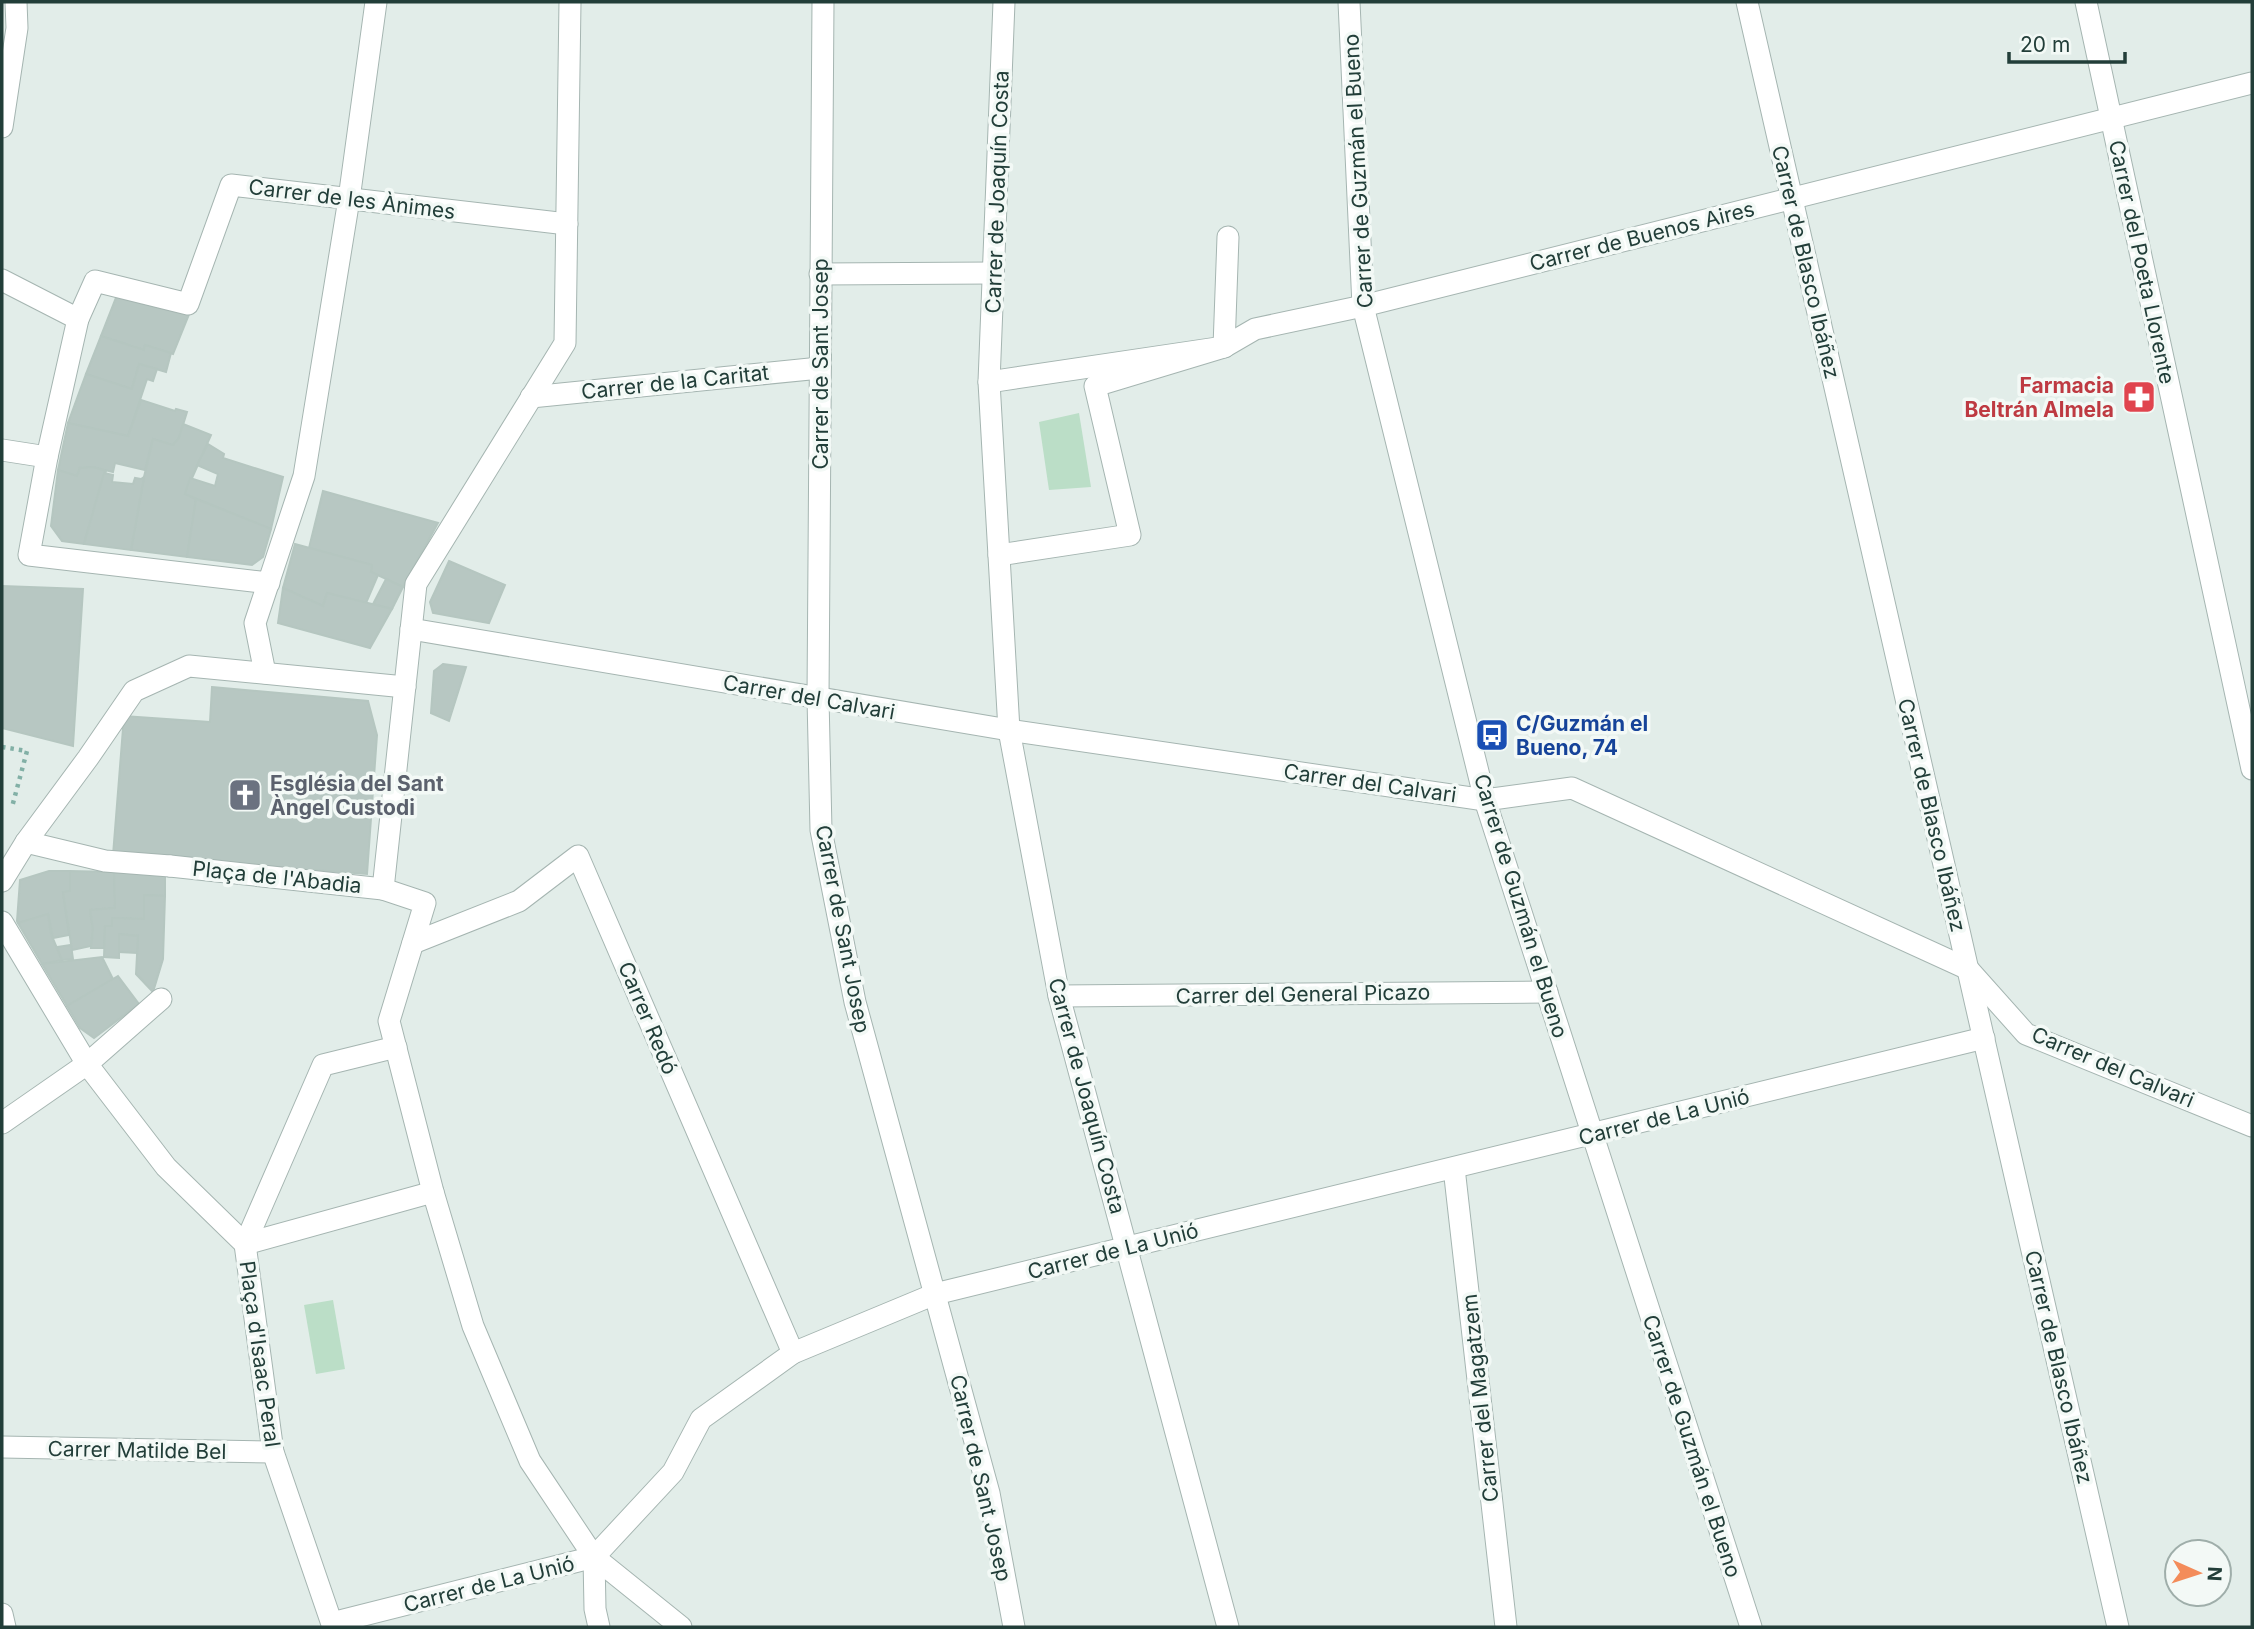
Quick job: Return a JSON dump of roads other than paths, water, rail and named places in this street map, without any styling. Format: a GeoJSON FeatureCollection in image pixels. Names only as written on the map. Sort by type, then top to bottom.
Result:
{"type":"FeatureCollection","features":[{"type":"Feature","properties":{"kind":"street"},"geometry":{"type":"LineString","coordinates":[[2,127],[17,28],[16,2]]}},
{"type":"Feature","properties":{"kind":"street"},"geometry":{"type":"LineString","coordinates":[[265,673],[255,623],[304,476],[349,199],[376,2]]}},
{"type":"Feature","properties":{"kind":"street"},"geometry":{"type":"LineString","coordinates":[[383,889],[416,584],[565,343],[570,2]]}},
{"type":"Feature","properties":{"kind":"street","name":"Carrer de Sant Josep"},"geometry":{"type":"LineString","coordinates":[[823,2],[818,698],[821,830],[855,1002],[989,1493],[1014,1627]]}},
{"type":"Feature","properties":{"kind":"street","name":"Carrer de Joaquín Costa"},"geometry":{"type":"LineString","coordinates":[[1004,2],[989,382],[1009,730],[1059,996],[1228,1627]]}},
{"type":"Feature","properties":{"kind":"street","name":"Carrer de Guzmán el Bueno"},"geometry":{"type":"LineString","coordinates":[[1349,2],[1363,306],[1485,800],[1751,1627]]}},
{"type":"Feature","properties":{"kind":"street","name":"Carrer de Blasco Ibáñez"},"geometry":{"type":"LineString","coordinates":[[1747,2],[2118,1627]]}},
{"type":"Feature","properties":{"kind":"street","name":"Carrer del Poeta Llorente"},"geometry":{"type":"LineString","coordinates":[[2086,2],[2251,757]]}},
{"type":"Feature","properties":{"kind":"street","name":"Carrer de Buenos Aires"},"geometry":{"type":"LineString","coordinates":[[1224,347],[1255,329],[1363,306],[2252,83]]}},
{"type":"Feature","properties":{"kind":"street","name":"Carrer de les Ànimes"},"geometry":{"type":"LineString","coordinates":[[78,319],[95,281],[188,304],[231,185],[567,224]]}},
{"type":"Feature","properties":{"kind":"street"},"geometry":{"type":"LineString","coordinates":[[1224,347],[1228,237]]}},
{"type":"Feature","properties":{"kind":"street"},"geometry":{"type":"LineString","coordinates":[[820,274],[993,273]]}},
{"type":"Feature","properties":{"kind":"street"},"geometry":{"type":"LineString","coordinates":[[2,280],[78,319],[29,555],[268,583]]}},
{"type":"Feature","properties":{"kind":"street"},"geometry":{"type":"LineString","coordinates":[[989,382],[1224,347]]}},
{"type":"Feature","properties":{"kind":"street"},"geometry":{"type":"LineString","coordinates":[[999,555],[1130,535],[1095,386],[1224,347]]}},
{"type":"Feature","properties":{"kind":"street","name":"Carrer de la Caritat"},"geometry":{"type":"LineString","coordinates":[[531,397],[820,368]]}},
{"type":"Feature","properties":{"kind":"street"},"geometry":{"type":"LineString","coordinates":[[2,450],[48,454]]}},
{"type":"Feature","properties":{"kind":"street","name":"Carrer del Calvari"},"geometry":{"type":"LineString","coordinates":[[411,629],[1009,730],[1485,800],[1572,788],[1968,969],[2026,1034],[2252,1126]]}},
{"type":"Feature","properties":{"kind":"street"},"geometry":{"type":"LineString","coordinates":[[2,881],[26,842],[134,691],[189,666],[405,687]]}},
{"type":"Feature","properties":{"kind":"street","name":"Plaça de l'Abadia"},"geometry":{"type":"LineString","coordinates":[[26,842],[105,861],[383,889],[425,903],[413,943]]}},
{"type":"Feature","properties":{"kind":"street","name":"Carrer Redó"},"geometry":{"type":"LineString","coordinates":[[413,943],[519,901],[578,856],[793,1353]]}},
{"type":"Feature","properties":{"kind":"street"},"geometry":{"type":"LineString","coordinates":[[2,922],[87,1064],[166,1167],[245,1244]]}},
{"type":"Feature","properties":{"kind":"street"},"geometry":{"type":"LineString","coordinates":[[413,943],[390,1021],[433,1192],[473,1326],[530,1461],[594,1557],[681,1627]]}},
{"type":"Feature","properties":{"kind":"street","name":"Carrer del General Picazo"},"geometry":{"type":"LineString","coordinates":[[1059,996],[1547,992]]}},
{"type":"Feature","properties":{"kind":"street"},"geometry":{"type":"LineString","coordinates":[[2,1123],[87,1064],[162,999]]}},
{"type":"Feature","properties":{"kind":"street","name":"Carrer de La Unió"},"geometry":{"type":"LineString","coordinates":[[333,1625],[594,1557],[673,1472],[701,1419],[793,1353],[935,1294],[1984,1038]]}},
{"type":"Feature","properties":{"kind":"street"},"geometry":{"type":"LineString","coordinates":[[245,1244],[323,1065],[396,1047]]}},
{"type":"Feature","properties":{"kind":"street","name":"Carrer del Magatzem"},"geometry":{"type":"LineString","coordinates":[[1454,1168],[1506,1627]]}},
{"type":"Feature","properties":{"kind":"street"},"geometry":{"type":"LineString","coordinates":[[245,1244],[433,1192]]}},
{"type":"Feature","properties":{"kind":"street","name":"Plaça d'Isaac Peral"},"geometry":{"type":"LineString","coordinates":[[245,1244],[273,1452],[333,1625]]}},
{"type":"Feature","properties":{"kind":"street","name":"Carrer Matilde Bel"},"geometry":{"type":"LineString","coordinates":[[2,1447],[273,1452]]}},
{"type":"Feature","properties":{"kind":"street"},"geometry":{"type":"LineString","coordinates":[[594,1557],[595,1609],[599,1627]]}},
{"type":"Feature","properties":{"kind":"street"},"geometry":{"type":"LineString","coordinates":[[2,1615],[5,1627]]}},
{"type":"Feature","properties":{"kind":"place","name":"Farmacia Beltrán Almela"},"geometry":{"type":"Point","coordinates":[2139,397]}},
{"type":"Feature","properties":{"kind":"place","name":"C/Guzmán el Bueno, 74"},"geometry":{"type":"Point","coordinates":[1492,735]}},
{"type":"Feature","properties":{"kind":"place","name":"Església del Sant Àngel Custodi"},"geometry":{"type":"Point","coordinates":[245,795]}}]}
